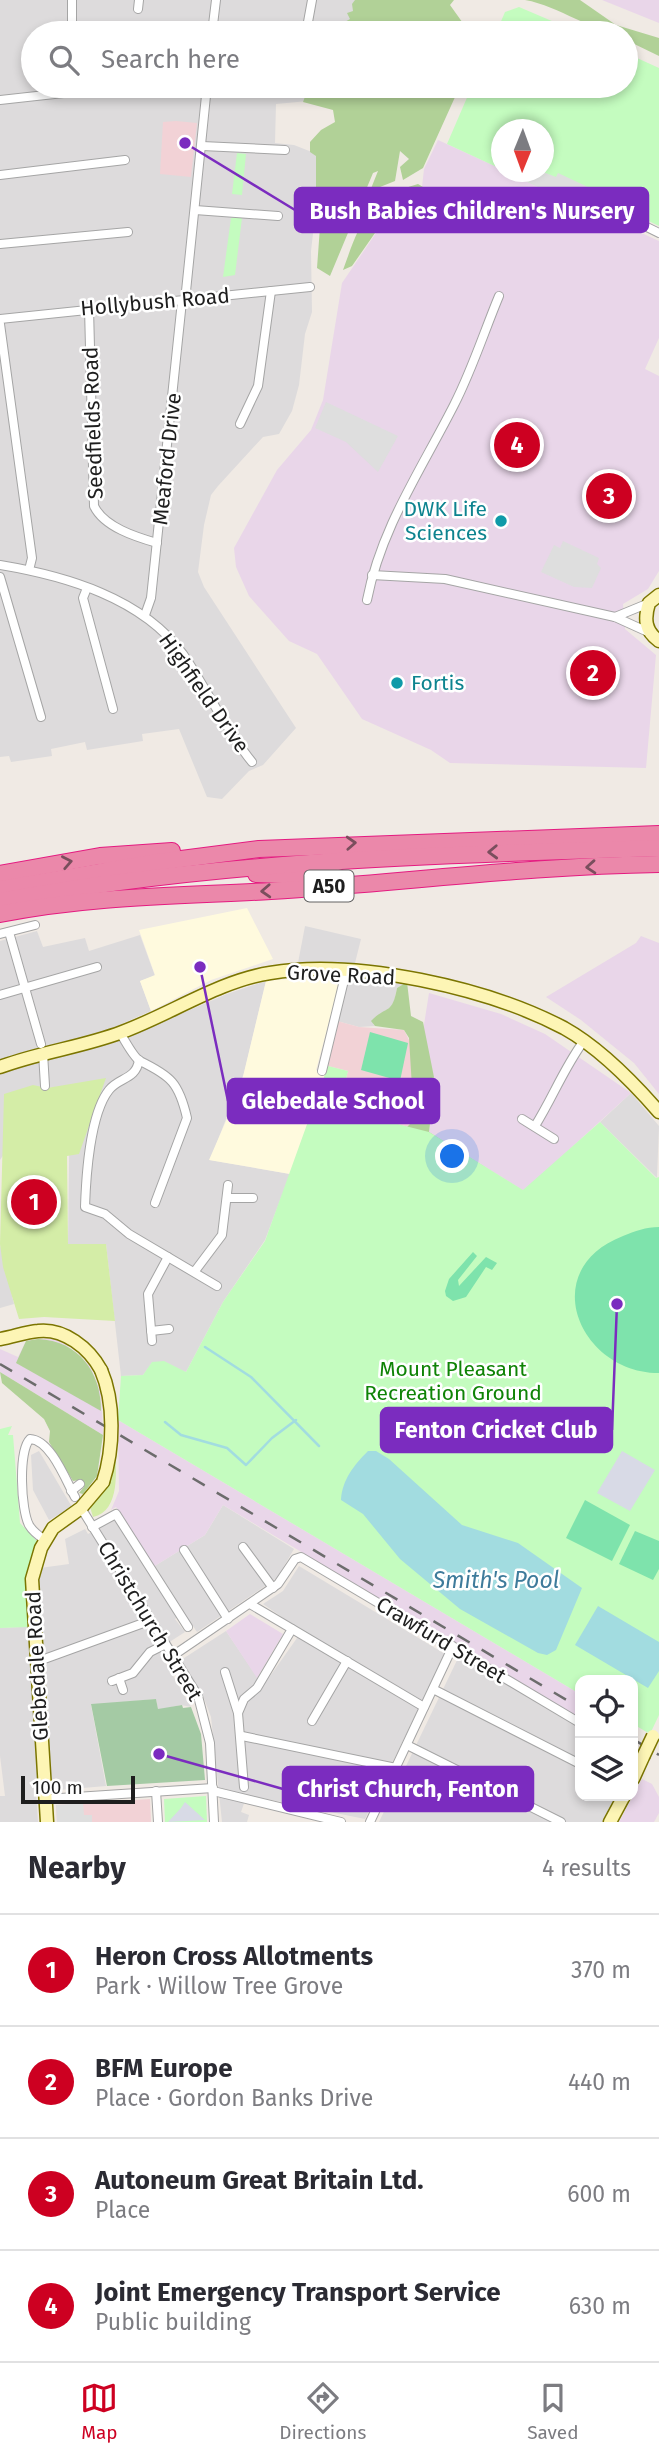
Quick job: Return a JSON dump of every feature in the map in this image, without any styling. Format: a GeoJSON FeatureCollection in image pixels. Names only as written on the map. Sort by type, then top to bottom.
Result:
{"type":"FeatureCollection","features":[{"type":"Feature","properties":{"kind":"highway","name":"A50"},"geometry":{"type":"LineString","coordinates":[[0,874],[123,854],[659,834]]}},
{"type":"Feature","properties":{"kind":"highway","name":"A50"},"geometry":{"type":"LineString","coordinates":[[0,901],[104,883],[241,866],[345,859],[659,848]]}},
{"type":"Feature","properties":{"kind":"highway","name":"A50"},"geometry":{"type":"LineString","coordinates":[[0,889],[158,862],[259,849]]}},
{"type":"Feature","properties":{"kind":"highway","name":"A50"},"geometry":{"type":"LineString","coordinates":[[0,914],[104,899],[272,891],[421,877],[659,864]]}},
{"type":"Feature","properties":{"kind":"highway","name":"A50"},"geometry":{"type":"LineString","coordinates":[[104,883],[243,874],[421,877]]}},
{"type":"Feature","properties":{"kind":"street"},"geometry":{"type":"LineString","coordinates":[[72,0],[72,21]]}},
{"type":"Feature","properties":{"kind":"street"},"geometry":{"type":"LineString","coordinates":[[213,21],[216,0]]}},
{"type":"Feature","properties":{"kind":"street"},"geometry":{"type":"LineString","coordinates":[[308,21],[312,0]]}},
{"type":"Feature","properties":{"kind":"street"},"geometry":{"type":"LineString","coordinates":[[0,100],[21,97]]}},
{"type":"Feature","properties":{"kind":"street","name":"Meaford Drive"},"geometry":{"type":"LineString","coordinates":[[145,615],[151,598],[206,98]]}},
{"type":"Feature","properties":{"kind":"street"},"geometry":{"type":"LineString","coordinates":[[202,146],[285,150]]}},
{"type":"Feature","properties":{"kind":"street"},"geometry":{"type":"LineString","coordinates":[[0,175],[125,160]]}},
{"type":"Feature","properties":{"kind":"street"},"geometry":{"type":"LineString","coordinates":[[586,197],[659,233]]}},
{"type":"Feature","properties":{"kind":"street"},"geometry":{"type":"LineString","coordinates":[[195,210],[278,216]]}},
{"type":"Feature","properties":{"kind":"street"},"geometry":{"type":"LineString","coordinates":[[0,244],[128,232]]}},
{"type":"Feature","properties":{"kind":"street","name":"Hollybush Road"},"geometry":{"type":"LineString","coordinates":[[0,321],[89,308],[310,287]]}},
{"type":"Feature","properties":{"kind":"street"},"geometry":{"type":"LineString","coordinates":[[240,424],[258,386],[271,292]]}},
{"type":"Feature","properties":{"kind":"street"},"geometry":{"type":"LineString","coordinates":[[367,600],[387,530],[455,403],[499,296]]}},
{"type":"Feature","properties":{"kind":"street","name":"Seedfields Road"},"geometry":{"type":"LineString","coordinates":[[89,308],[94,506],[102,517],[128,533],[157,543]]}},
{"type":"Feature","properties":{"kind":"street"},"geometry":{"type":"LineString","coordinates":[[0,321],[32,558],[29,570]]}},
{"type":"Feature","properties":{"kind":"street","name":"Highfield Drive"},"geometry":{"type":"LineString","coordinates":[[0,565],[29,570],[87,588],[145,615],[182,653],[252,762]]}},
{"type":"Feature","properties":{"kind":"street"},"geometry":{"type":"LineString","coordinates":[[372,575],[445,579],[615,617],[648,632],[659,641]]}},
{"type":"Feature","properties":{"kind":"street"},"geometry":{"type":"LineString","coordinates":[[0,577],[41,717]]}},
{"type":"Feature","properties":{"kind":"street"},"geometry":{"type":"LineString","coordinates":[[87,588],[83,598],[113,709]]}},
{"type":"Feature","properties":{"kind":"street"},"geometry":{"type":"LineString","coordinates":[[615,617],[656,596]]}},
{"type":"Feature","properties":{"kind":"street"},"geometry":{"type":"LineString","coordinates":[[648,632],[646,621],[656,596]]}},
{"type":"Feature","properties":{"kind":"street"},"geometry":{"type":"LineString","coordinates":[[35,925],[4,933],[42,1048],[45,1086]]}},
{"type":"Feature","properties":{"kind":"street"},"geometry":{"type":"LineString","coordinates":[[0,995],[97,967]]}},
{"type":"Feature","properties":{"kind":"street","name":"Grove Road"},"geometry":{"type":"LineString","coordinates":[[0,1067],[42,1048],[120,1033],[249,978],[292,970],[346,972],[420,980],[456,989],[565,1029],[626,1077],[659,1112]]}},
{"type":"Feature","properties":{"kind":"street"},"geometry":{"type":"LineString","coordinates":[[322,1071],[346,972]]}},
{"type":"Feature","properties":{"kind":"street"},"geometry":{"type":"LineString","coordinates":[[120,1033],[139,1060],[167,1073],[187,1118],[155,1203]]}},
{"type":"Feature","properties":{"kind":"street"},"geometry":{"type":"LineString","coordinates":[[535,1126],[553,1097],[561,1074],[583,1042]]}},
{"type":"Feature","properties":{"kind":"street"},"geometry":{"type":"LineString","coordinates":[[85,1208],[86,1161],[104,1097],[113,1085],[135,1072],[139,1060]]}},
{"type":"Feature","properties":{"kind":"street"},"geometry":{"type":"LineString","coordinates":[[522,1119],[554,1139]]}},
{"type":"Feature","properties":{"kind":"street"},"geometry":{"type":"LineString","coordinates":[[195,1271],[222,1236],[228,1185]]}},
{"type":"Feature","properties":{"kind":"street"},"geometry":{"type":"LineString","coordinates":[[228,1198],[253,1198]]}},
{"type":"Feature","properties":{"kind":"street"},"geometry":{"type":"LineString","coordinates":[[74,1208],[106,1214],[129,1234],[217,1286]]}},
{"type":"Feature","properties":{"kind":"street"},"geometry":{"type":"LineString","coordinates":[[152,1341],[148,1294],[168,1257]]}},
{"type":"Feature","properties":{"kind":"street"},"geometry":{"type":"LineString","coordinates":[[151,1331],[169,1329]]}},
{"type":"Feature","properties":{"kind":"street","name":"Glebedale Road"},"geometry":{"type":"LineString","coordinates":[[0,1339],[52,1331],[80,1345],[102,1370],[110,1394],[110,1443],[103,1482],[76,1499],[64,1520],[45,1540],[33,1579],[47,1822]]}},
{"type":"Feature","properties":{"kind":"street","name":"Christchurch Street"},"geometry":{"type":"LineString","coordinates":[[45,1540],[36,1533],[26,1515],[22,1457],[24,1444],[30,1439],[41,1443],[49,1452],[171,1657],[198,1696],[206,1719],[214,1822]]}},
{"type":"Feature","properties":{"kind":"street"},"geometry":{"type":"LineString","coordinates":[[76,1499],[80,1484]]}},
{"type":"Feature","properties":{"kind":"street"},"geometry":{"type":"LineString","coordinates":[[92,1527],[116,1514],[184,1624]]}},
{"type":"Feature","properties":{"kind":"street"},"geometry":{"type":"LineString","coordinates":[[171,1657],[273,1588],[243,1547]]}},
{"type":"Feature","properties":{"kind":"street"},"geometry":{"type":"LineString","coordinates":[[184,1550],[228,1619]]}},
{"type":"Feature","properties":{"kind":"street","name":"Crawfurd Street"},"geometry":{"type":"LineString","coordinates":[[273,1588],[295,1559],[301,1558],[575,1720]]}},
{"type":"Feature","properties":{"kind":"street"},"geometry":{"type":"LineString","coordinates":[[250,1604],[424,1707]]}},
{"type":"Feature","properties":{"kind":"street"},"geometry":{"type":"LineString","coordinates":[[36,1662],[149,1620]]}},
{"type":"Feature","properties":{"kind":"street"},"geometry":{"type":"LineString","coordinates":[[238,1713],[244,1699],[257,1688],[292,1629]]}},
{"type":"Feature","properties":{"kind":"street"},"geometry":{"type":"LineString","coordinates":[[123,1690],[116,1679],[134,1673],[150,1652],[164,1645]]}},
{"type":"Feature","properties":{"kind":"street"},"geometry":{"type":"LineString","coordinates":[[370,1822],[453,1646]]}},
{"type":"Feature","properties":{"kind":"street"},"geometry":{"type":"LineString","coordinates":[[312,1721],[346,1661]]}},
{"type":"Feature","properties":{"kind":"street"},"geometry":{"type":"LineString","coordinates":[[225,1672],[242,1736],[244,1787]]}},
{"type":"Feature","properties":{"kind":"street"},"geometry":{"type":"LineString","coordinates":[[433,1689],[575,1760]]}},
{"type":"Feature","properties":{"kind":"street"},"geometry":{"type":"LineString","coordinates":[[639,1758],[656,1730]]}},
{"type":"Feature","properties":{"kind":"street"},"geometry":{"type":"LineString","coordinates":[[242,1736],[396,1768]]}},
{"type":"Feature","properties":{"kind":"street"},"geometry":{"type":"LineString","coordinates":[[407,1745],[561,1822]]}},
{"type":"Feature","properties":{"kind":"street"},"geometry":{"type":"LineString","coordinates":[[45,1798],[213,1789],[341,1822]]}},
{"type":"Feature","properties":{"kind":"street"},"geometry":{"type":"LineString","coordinates":[[156,1791],[158,1822]]}},
{"type":"Feature","properties":{"kind":"street"},"geometry":{"type":"LineString","coordinates":[[610,1822],[621,1801]]}},
{"type":"Feature","properties":{"kind":"shaded area"},"geometry":{"type":"Polygon","coordinates":[[[0,0],[356,0],[350,21],[21,21],[21,98],[330,98],[276,104],[275,143],[294,145],[322,156],[311,251],[312,312],[305,334],[299,385],[292,411],[279,434],[263,437],[211,495],[198,572],[204,587],[296,728],[263,765],[249,771],[222,799],[207,797],[179,729],[142,734],[143,741],[87,750],[85,742],[51,749],[52,756],[11,762],[9,756],[0,757],[0,0]]]}},
{"type":"Feature","properties":{"kind":"shaded area"},"geometry":{"type":"Polygon","coordinates":[[[602,0],[659,0],[659,23],[602,0]]]}},
{"type":"Feature","properties":{"kind":"shaded area"},"geometry":{"type":"Polygon","coordinates":[[[163,122],[197,123],[191,177],[160,174],[163,122]]]}},
{"type":"Feature","properties":{"kind":"shaded area"},"geometry":{"type":"Polygon","coordinates":[[[438,140],[491,164],[491,182],[530,182],[659,241],[659,338],[645,369],[659,376],[659,571],[648,589],[623,604],[625,629],[656,655],[646,768],[450,763],[431,750],[362,719],[317,654],[289,641],[249,596],[236,567],[234,548],[277,470],[311,430],[323,400],[342,283],[376,233],[422,187],[424,169],[438,140]]]}},
{"type":"Feature","properties":{"kind":"shaded area"},"geometry":{"type":"Polygon","coordinates":[[[558,173],[590,188],[581,206],[528,182],[554,182],[554,176],[558,173]]]}},
{"type":"Feature","properties":{"kind":"shaded area"},"geometry":{"type":"Polygon","coordinates":[[[326,402],[398,436],[378,472],[346,442],[315,428],[326,402]]]}},
{"type":"Feature","properties":{"kind":"shaded area"},"geometry":{"type":"Polygon","coordinates":[[[563,541],[599,558],[597,564],[601,568],[592,588],[574,587],[541,572],[554,545],[560,548],[563,541]]]}},
{"type":"Feature","properties":{"kind":"shaded area"},"geometry":{"type":"Polygon","coordinates":[[[247,908],[273,959],[211,980],[151,1011],[140,981],[155,975],[139,930],[247,908]]]}},
{"type":"Feature","properties":{"kind":"shaded area"},"geometry":{"type":"Polygon","coordinates":[[[305,926],[361,939],[354,967],[298,963],[305,926]]]}},
{"type":"Feature","properties":{"kind":"shaded area"},"geometry":{"type":"Polygon","coordinates":[[[37,931],[43,947],[85,938],[89,951],[140,935],[155,976],[140,981],[151,1011],[112,1028],[0,1061],[0,941],[37,931]]]}},
{"type":"Feature","properties":{"kind":"shaded area"},"geometry":{"type":"Polygon","coordinates":[[[641,936],[659,943],[659,1094],[634,1063],[581,1020],[546,997],[636,943],[641,936]]]}},
{"type":"Feature","properties":{"kind":"shaded area"},"geometry":{"type":"Polygon","coordinates":[[[318,976],[341,978],[316,1070],[325,1074],[290,1174],[209,1160],[240,1089],[266,981],[318,976]]]}},
{"type":"Feature","properties":{"kind":"shaded area"},"geometry":{"type":"Polygon","coordinates":[[[349,976],[407,982],[397,988],[394,1002],[388,1012],[376,1016],[373,1024],[375,1026],[359,1027],[337,1021],[349,976]]]}},
{"type":"Feature","properties":{"kind":"shaded area"},"geometry":{"type":"Polygon","coordinates":[[[266,981],[244,1073],[210,1160],[290,1174],[265,1240],[223,1302],[186,1372],[152,1363],[143,1375],[121,1376],[106,1244],[68,1244],[70,1086],[47,1088],[0,1160],[0,1074],[39,1060],[113,1043],[227,994],[266,981]]]}},
{"type":"Feature","properties":{"kind":"shaded area"},"geometry":{"type":"Polygon","coordinates":[[[429,993],[501,1014],[545,1034],[631,1093],[524,1191],[429,1132],[435,1082],[423,1031],[429,993]]]}},
{"type":"Feature","properties":{"kind":"shaded area"},"geometry":{"type":"Polygon","coordinates":[[[337,1021],[359,1027],[404,1030],[411,1044],[414,1080],[414,1120],[409,1122],[417,1129],[338,1109],[348,1071],[328,1066],[337,1021]]]}},
{"type":"Feature","properties":{"kind":"shaded area"},"geometry":{"type":"Polygon","coordinates":[[[631,1093],[659,1126],[657,1178],[600,1122],[631,1093]]]}},
{"type":"Feature","properties":{"kind":"shaded area"},"geometry":{"type":"Polygon","coordinates":[[[0,1244],[14,1304],[0,1308],[0,1244]]]}},
{"type":"Feature","properties":{"kind":"shaded area"},"geometry":{"type":"Polygon","coordinates":[[[54,1339],[66,1345],[90,1366],[101,1393],[103,1435],[0,1372],[0,1349],[18,1357],[26,1341],[54,1339]]]}},
{"type":"Feature","properties":{"kind":"shaded area"},"geometry":{"type":"Polygon","coordinates":[[[118,1420],[575,1691],[575,1716],[223,1505],[205,1535],[153,1567],[116,1507],[111,1510],[119,1491],[118,1420]]]}},
{"type":"Feature","properties":{"kind":"shaded area"},"geometry":{"type":"Polygon","coordinates":[[[39,1451],[72,1507],[49,1520],[33,1490],[31,1455],[39,1451]]]}},
{"type":"Feature","properties":{"kind":"shaded area"},"geometry":{"type":"Polygon","coordinates":[[[622,1451],[655,1470],[630,1511],[597,1493],[622,1451]]]}},
{"type":"Feature","properties":{"kind":"shaded area"},"geometry":{"type":"Polygon","coordinates":[[[223,1505],[294,1549],[277,1578],[197,1632],[153,1567],[205,1535],[223,1505]]]}},
{"type":"Feature","properties":{"kind":"shaded area"},"geometry":{"type":"Polygon","coordinates":[[[115,1519],[178,1616],[175,1619],[185,1632],[171,1641],[161,1655],[191,1707],[181,1705],[158,1710],[156,1699],[91,1705],[106,1786],[36,1792],[38,1822],[0,1822],[0,1796],[5,1796],[0,1756],[0,1628],[41,1626],[37,1578],[40,1568],[69,1564],[65,1539],[85,1529],[88,1534],[115,1519]]]}},
{"type":"Feature","properties":{"kind":"shaded area"},"geometry":{"type":"Polygon","coordinates":[[[299,1566],[445,1654],[365,1819],[247,1795],[241,1812],[249,1815],[247,1822],[222,1822],[211,1717],[203,1696],[181,1660],[226,1631],[263,1686],[302,1631],[263,1604],[283,1591],[299,1566]]]}},
{"type":"Feature","properties":{"kind":"shaded area"},"geometry":{"type":"Polygon","coordinates":[[[250,1614],[283,1634],[257,1678],[226,1631],[250,1614]]]}},
{"type":"Feature","properties":{"kind":"shaded area"},"geometry":{"type":"Polygon","coordinates":[[[460,1654],[575,1724],[575,1801],[614,1801],[603,1822],[379,1822],[460,1654]]]}},
{"type":"Feature","properties":{"kind":"shaded area"},"geometry":{"type":"Polygon","coordinates":[[[642,1779],[652,1784],[659,1797],[659,1813],[654,1822],[619,1822],[630,1801],[638,1801],[638,1786],[642,1779]]]}},
{"type":"Feature","properties":{"kind":"shaded area"},"geometry":{"type":"Polygon","coordinates":[[[150,1799],[151,1822],[57,1822],[56,1805],[150,1799]]]}},
{"type":"Feature","properties":{"kind":"shaded area"},"geometry":{"type":"Polygon","coordinates":[[[185,1802],[205,1820],[168,1822],[185,1802]]]}},
{"type":"Feature","properties":{"kind":"shaded area"},"geometry":{"type":"Polygon","coordinates":[[[83,1803],[84,1815],[92,1815],[92,1822],[57,1822],[56,1805],[83,1803]]]}},
{"type":"Feature","properties":{"kind":"green space"},"geometry":{"type":"Polygon","coordinates":[[[355,0],[454,0],[450,5],[461,21],[346,21],[350,19],[347,13],[353,11],[352,4],[355,0]]]}},
{"type":"Feature","properties":{"kind":"green space"},"geometry":{"type":"Polygon","coordinates":[[[525,0],[580,0],[610,21],[581,21],[525,0]]]}},
{"type":"Feature","properties":{"kind":"green space"},"geometry":{"type":"Polygon","coordinates":[[[519,7],[552,21],[501,21],[505,12],[519,7]]]}},
{"type":"Feature","properties":{"kind":"green space"},"geometry":{"type":"Polygon","coordinates":[[[638,32],[659,38],[659,56],[638,46],[638,32]]]}},
{"type":"Feature","properties":{"kind":"green space"},"geometry":{"type":"Polygon","coordinates":[[[638,58],[659,68],[659,226],[588,192],[581,206],[528,182],[554,182],[554,119],[491,119],[491,164],[447,144],[467,98],[638,98],[638,58]]]}},
{"type":"Feature","properties":{"kind":"green space"},"geometry":{"type":"Polygon","coordinates":[[[304,98],[455,98],[423,168],[403,180],[400,167],[409,159],[400,151],[395,181],[370,191],[378,171],[373,173],[330,276],[317,268],[320,227],[316,227],[314,223],[320,217],[322,197],[316,193],[316,156],[310,152],[310,142],[321,130],[335,122],[333,110],[303,102],[304,98]]]}},
{"type":"Feature","properties":{"kind":"green space"},"geometry":{"type":"Polygon","coordinates":[[[237,153],[246,154],[242,195],[232,194],[237,153]]]}},
{"type":"Feature","properties":{"kind":"green space"},"geometry":{"type":"Polygon","coordinates":[[[418,184],[423,187],[375,233],[352,266],[343,270],[361,226],[376,205],[401,190],[418,184]]]}},
{"type":"Feature","properties":{"kind":"green space"},"geometry":{"type":"Polygon","coordinates":[[[231,218],[242,218],[235,275],[223,277],[231,218]]]}},
{"type":"Feature","properties":{"kind":"green space"},"geometry":{"type":"Polygon","coordinates":[[[407,982],[411,1016],[423,1022],[435,1082],[429,1132],[485,1167],[409,1144],[352,1113],[407,1127],[414,1120],[409,1038],[404,1030],[375,1026],[371,1021],[391,1007],[397,988],[407,982]]]}},
{"type":"Feature","properties":{"kind":"green space"},"geometry":{"type":"Polygon","coordinates":[[[370,1032],[408,1043],[400,1081],[361,1070],[370,1032]]]}},
{"type":"Feature","properties":{"kind":"green space","name":"Mount Pleasant Recreation Ground"},"geometry":{"type":"Polygon","coordinates":[[[328,1066],[348,1071],[338,1109],[429,1132],[523,1190],[600,1122],[656,1178],[659,1177],[659,1715],[650,1734],[638,1727],[638,1675],[575,1675],[575,1691],[118,1420],[121,1376],[143,1375],[152,1362],[164,1361],[186,1372],[223,1302],[265,1241],[328,1066]]]}},
{"type":"Feature","properties":{"kind":"green space"},"geometry":{"type":"Polygon","coordinates":[[[106,1078],[79,1154],[67,1156],[68,1244],[106,1244],[115,1321],[44,1317],[19,1319],[3,1267],[0,1244],[4,1094],[33,1085],[47,1088],[106,1078]]]}},
{"type":"Feature","properties":{"kind":"green space"},"geometry":{"type":"Polygon","coordinates":[[[659,1227],[659,1373],[631,1369],[608,1356],[590,1339],[578,1317],[575,1294],[580,1272],[596,1252],[627,1234],[659,1227]]]}},
{"type":"Feature","properties":{"kind":"green space"},"geometry":{"type":"Polygon","coordinates":[[[473,1252],[477,1256],[458,1280],[459,1286],[486,1257],[497,1263],[492,1270],[486,1267],[466,1297],[453,1301],[446,1296],[445,1291],[449,1279],[473,1252]]]}},
{"type":"Feature","properties":{"kind":"green space"},"geometry":{"type":"Polygon","coordinates":[[[38,1339],[65,1346],[85,1361],[97,1384],[101,1411],[16,1363],[26,1341],[38,1339]]]}},
{"type":"Feature","properties":{"kind":"green space"},"geometry":{"type":"Polygon","coordinates":[[[0,1372],[103,1435],[97,1476],[83,1494],[79,1493],[84,1487],[80,1480],[73,1481],[49,1442],[50,1431],[44,1419],[2,1383],[0,1372]]]}},
{"type":"Feature","properties":{"kind":"green space"},"geometry":{"type":"Polygon","coordinates":[[[12,1426],[8,1435],[13,1435],[20,1523],[37,1541],[26,1589],[28,1627],[0,1628],[0,1429],[12,1426]]]}},
{"type":"Feature","properties":{"kind":"green space"},"geometry":{"type":"Polygon","coordinates":[[[115,1448],[116,1477],[113,1498],[102,1513],[93,1517],[90,1507],[115,1448]]]}},
{"type":"Feature","properties":{"kind":"green space"},"geometry":{"type":"Polygon","coordinates":[[[585,1500],[630,1525],[612,1561],[566,1538],[585,1500]]]}},
{"type":"Feature","properties":{"kind":"green space"},"geometry":{"type":"Polygon","coordinates":[[[635,1531],[659,1541],[659,1569],[653,1580],[619,1564],[635,1531]]]}},
{"type":"Feature","properties":{"kind":"green space"},"geometry":{"type":"Polygon","coordinates":[[[156,1699],[158,1709],[182,1705],[183,1708],[191,1707],[201,1734],[205,1780],[107,1786],[91,1704],[156,1699]]]}},
{"type":"Feature","properties":{"kind":"green space"},"geometry":{"type":"Polygon","coordinates":[[[206,1796],[207,1822],[165,1822],[164,1799],[206,1796]]]}},
{"type":"Feature","properties":{"kind":"water","name":"Smith's Pool"},"geometry":{"type":"Polygon","coordinates":[[[368,1451],[376,1451],[389,1459],[462,1525],[518,1543],[582,1588],[556,1650],[547,1655],[538,1653],[460,1609],[400,1559],[363,1514],[341,1500],[350,1473],[368,1451]]]}},
{"type":"Feature","properties":{"kind":"water"},"geometry":{"type":"Polygon","coordinates":[[[598,1606],[659,1642],[659,1671],[648,1688],[638,1682],[638,1675],[626,1675],[575,1645],[598,1606]]]}},
{"type":"Feature","properties":{"kind":"waterway"},"geometry":{"type":"LineString","coordinates":[[205,1347],[251,1377],[319,1446]]}},
{"type":"Feature","properties":{"kind":"waterway"},"geometry":{"type":"LineString","coordinates":[[165,1422],[181,1435],[227,1448],[246,1465],[272,1438],[296,1420]]}},
{"type":"Feature","properties":{"kind":"railway"},"geometry":{"type":"LineString","coordinates":[[0,1364],[575,1705]]}},
{"type":"Feature","properties":{"kind":"railway"},"geometry":{"type":"LineString","coordinates":[[638,1742],[659,1755]]}},
{"type":"Feature","properties":{"kind":"place","name":"Bush Babies Children's Nursery"},"geometry":{"type":"Point","coordinates":[185,143]}},
{"type":"Feature","properties":{"kind":"place","name":"Joint Emergency Transport Service"},"geometry":{"type":"Point","coordinates":[517,445]}},
{"type":"Feature","properties":{"kind":"place","name":"Autoneum Great Britain Ltd."},"geometry":{"type":"Point","coordinates":[609,496]}},
{"type":"Feature","properties":{"kind":"place","name":"DWK Life Sciences"},"geometry":{"type":"Point","coordinates":[501,521]}},
{"type":"Feature","properties":{"kind":"place","name":"BFM Europe"},"geometry":{"type":"Point","coordinates":[593,673]}},
{"type":"Feature","properties":{"kind":"place","name":"Fortis"},"geometry":{"type":"Point","coordinates":[397,683]}},
{"type":"Feature","properties":{"kind":"place","name":"Glebedale School"},"geometry":{"type":"Point","coordinates":[200,967]}},
{"type":"Feature","properties":{"kind":"place","name":"Heron Cross Allotments"},"geometry":{"type":"Point","coordinates":[34,1202]}},
{"type":"Feature","properties":{"kind":"place","name":"Fenton Cricket Club"},"geometry":{"type":"Point","coordinates":[617,1304]}},
{"type":"Feature","properties":{"kind":"place","name":"Christ Church, Fenton"},"geometry":{"type":"Point","coordinates":[159,1754]}}]}
